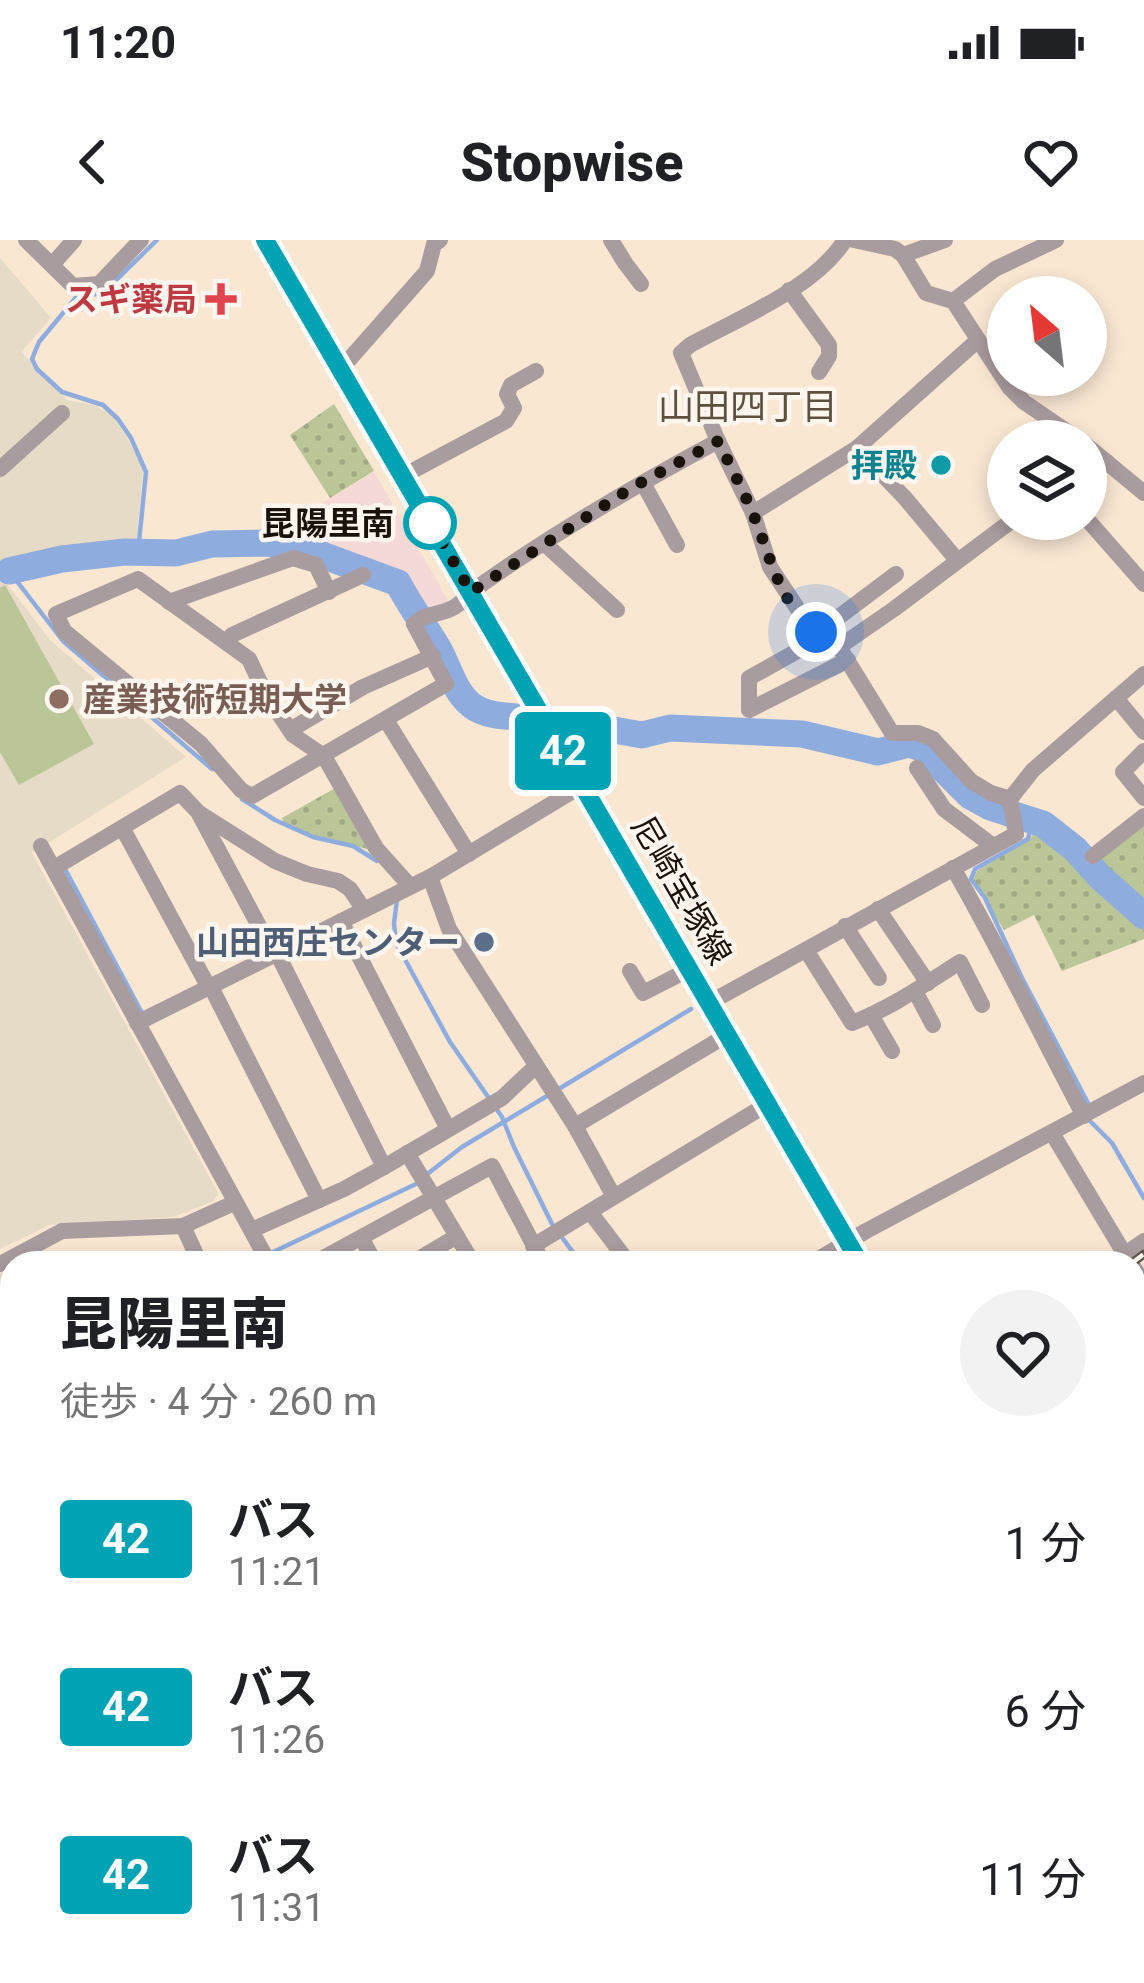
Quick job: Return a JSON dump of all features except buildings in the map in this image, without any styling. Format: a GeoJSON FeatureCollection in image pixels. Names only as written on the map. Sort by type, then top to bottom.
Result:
{"type":"FeatureCollection","features":[{"type":"Feature","properties":{"kind":"main road","name":"尼崎宝塚線"},"geometry":{"type":"LineString","coordinates":[[265,240],[853,1251]]}},
{"type":"Feature","properties":{"kind":"street"},"geometry":{"type":"LineString","coordinates":[[26,240],[73,286],[99,284],[141,240]]}},
{"type":"Feature","properties":{"kind":"street"},"geometry":{"type":"LineString","coordinates":[[52,265],[74,240]]}},
{"type":"Feature","properties":{"kind":"street"},"geometry":{"type":"LineString","coordinates":[[340,370],[427,271],[434,244],[440,240]]}},
{"type":"Feature","properties":{"kind":"street"},"geometry":{"type":"LineString","coordinates":[[1010,799],[971,781],[933,740],[918,733],[892,733],[843,653],[818,636],[792,603],[770,568],[753,513],[681,353],[789,290],[849,240],[895,249],[903,255],[926,293],[953,301],[1009,387],[1050,420]]}},
{"type":"Feature","properties":{"kind":"street"},"geometry":{"type":"LineString","coordinates":[[903,255],[945,240]]}},
{"type":"Feature","properties":{"kind":"street"},"geometry":{"type":"LineString","coordinates":[[953,301],[995,269],[1054,240]]}},
{"type":"Feature","properties":{"kind":"street"},"geometry":{"type":"LineString","coordinates":[[613,248],[636,284]]}},
{"type":"Feature","properties":{"kind":"street"},"geometry":{"type":"LineString","coordinates":[[789,290],[829,345],[830,356],[819,372]]}},
{"type":"Feature","properties":{"kind":"street"},"geometry":{"type":"LineString","coordinates":[[753,513],[857,448],[978,340]]}},
{"type":"Feature","properties":{"kind":"street"},"geometry":{"type":"LineString","coordinates":[[403,476],[506,421],[514,408],[507,394],[511,385],[536,371]]}},
{"type":"Feature","properties":{"kind":"street"},"geometry":{"type":"LineString","coordinates":[[0,469],[62,413]]}},
{"type":"Feature","properties":{"kind":"street"},"geometry":{"type":"LineString","coordinates":[[401,890],[324,756],[290,730],[249,659],[138,579],[56,614],[64,631],[201,744],[241,790],[252,796],[324,756],[446,684],[415,624],[420,619],[446,612],[544,544],[718,441]]}},
{"type":"Feature","properties":{"kind":"street"},"geometry":{"type":"LineString","coordinates":[[857,448],[957,560]]}},
{"type":"Feature","properties":{"kind":"street"},"geometry":{"type":"LineString","coordinates":[[1107,463],[1144,493]]}},
{"type":"Feature","properties":{"kind":"street"},"geometry":{"type":"LineString","coordinates":[[643,483],[677,545]]}},
{"type":"Feature","properties":{"kind":"street"},"geometry":{"type":"LineString","coordinates":[[892,583],[820,631],[817,640],[747,680],[749,710],[843,653],[987,538]]}},
{"type":"Feature","properties":{"kind":"street"},"geometry":{"type":"LineString","coordinates":[[1105,540],[1144,584]]}},
{"type":"Feature","properties":{"kind":"street"},"geometry":{"type":"LineString","coordinates":[[544,544],[617,610]]}},
{"type":"Feature","properties":{"kind":"street"},"geometry":{"type":"LineString","coordinates":[[169,602],[293,558],[316,565],[329,592]]}},
{"type":"Feature","properties":{"kind":"street"},"geometry":{"type":"LineString","coordinates":[[226,643],[232,635],[363,574]]}},
{"type":"Feature","properties":{"kind":"street"},"geometry":{"type":"LineString","coordinates":[[290,730],[363,687],[433,656]]}},
{"type":"Feature","properties":{"kind":"street"},"geometry":{"type":"LineString","coordinates":[[709,1003],[1016,834],[1010,799],[1034,770],[1144,674]]}},
{"type":"Feature","properties":{"kind":"street"},"geometry":{"type":"LineString","coordinates":[[1117,698],[1144,732]]}},
{"type":"Feature","properties":{"kind":"street"},"geometry":{"type":"LineString","coordinates":[[386,719],[469,854]]}},
{"type":"Feature","properties":{"kind":"street"},"geometry":{"type":"LineString","coordinates":[[1144,751],[1124,772],[1144,798]]}},
{"type":"Feature","properties":{"kind":"street"},"geometry":{"type":"LineString","coordinates":[[917,769],[944,809],[993,846]]}},
{"type":"Feature","properties":{"kind":"street"},"geometry":{"type":"LineString","coordinates":[[137,1022],[430,877],[583,785]]}},
{"type":"Feature","properties":{"kind":"street"},"geometry":{"type":"LineString","coordinates":[[54,868],[180,793],[198,812],[275,861],[338,881],[364,910]]}},
{"type":"Feature","properties":{"kind":"street"},"geometry":{"type":"LineString","coordinates":[[198,812],[384,1167]]}},
{"type":"Feature","properties":{"kind":"street"},"geometry":{"type":"LineString","coordinates":[[1093,856],[1144,816]]}},
{"type":"Feature","properties":{"kind":"street"},"geometry":{"type":"LineString","coordinates":[[123,829],[319,1200]]}},
{"type":"Feature","properties":{"kind":"street"},"geometry":{"type":"LineString","coordinates":[[41,846],[262,1251]]}},
{"type":"Feature","properties":{"kind":"street"},"geometry":{"type":"LineString","coordinates":[[953,868],[1084,1116]]}},
{"type":"Feature","properties":{"kind":"street"},"geometry":{"type":"LineString","coordinates":[[430,877],[449,929],[575,1126],[613,1195]]}},
{"type":"Feature","properties":{"kind":"street"},"geometry":{"type":"LineString","coordinates":[[878,909],[921,987],[933,1025]]}},
{"type":"Feature","properties":{"kind":"street"},"geometry":{"type":"LineString","coordinates":[[341,921],[448,1129]]}},
{"type":"Feature","properties":{"kind":"street"},"geometry":{"type":"LineString","coordinates":[[845,926],[878,978]]}},
{"type":"Feature","properties":{"kind":"street"},"geometry":{"type":"LineString","coordinates":[[806,950],[852,1023],[960,962],[982,1005]]}},
{"type":"Feature","properties":{"kind":"street"},"geometry":{"type":"LineString","coordinates":[[631,970],[643,993],[690,969]]}},
{"type":"Feature","properties":{"kind":"street"},"geometry":{"type":"LineString","coordinates":[[871,1016],[892,1051]]}},
{"type":"Feature","properties":{"kind":"street"},"geometry":{"type":"LineString","coordinates":[[575,1126],[727,1035]]}},
{"type":"Feature","properties":{"kind":"street"},"geometry":{"type":"LineString","coordinates":[[252,1230],[407,1154],[502,1097],[536,1066]]}},
{"type":"Feature","properties":{"kind":"street"},"geometry":{"type":"LineString","coordinates":[[832,1251],[1144,1083]]}},
{"type":"Feature","properties":{"kind":"street"},"geometry":{"type":"LineString","coordinates":[[533,1246],[769,1103]]}},
{"type":"Feature","properties":{"kind":"street"},"geometry":{"type":"LineString","coordinates":[[1052,1133],[1119,1251]]}},
{"type":"Feature","properties":{"kind":"street"},"geometry":{"type":"LineString","coordinates":[[407,1154],[466,1251]]}},
{"type":"Feature","properties":{"kind":"street"},"geometry":{"type":"LineString","coordinates":[[337,1251],[492,1166],[536,1251]]}},
{"type":"Feature","properties":{"kind":"street"},"geometry":{"type":"LineString","coordinates":[[25,1251],[62,1232],[183,1226],[234,1203]]}},
{"type":"Feature","properties":{"kind":"street"},"geometry":{"type":"LineString","coordinates":[[590,1212],[620,1251]]}},
{"type":"Feature","properties":{"kind":"street"},"geometry":{"type":"LineString","coordinates":[[183,1226],[194,1251]]}},
{"type":"Feature","properties":{"kind":"street"},"geometry":{"type":"LineString","coordinates":[[432,1251],[457,1236]]}},
{"type":"Feature","properties":{"kind":"street"},"geometry":{"type":"LineString","coordinates":[[362,1238],[369,1251]]}},
{"type":"Feature","properties":{"kind":"shaded area","name":"産業技術短期大学"},"geometry":{"type":"Polygon","coordinates":[[[0,258],[51,318],[21,352],[67,400],[94,405],[113,416],[143,469],[136,546],[3,563],[4,580],[51,641],[186,757],[32,853],[218,1193],[214,1201],[173,1217],[50,1225],[0,1249],[0,258]]]}},
{"type":"Feature","properties":{"kind":"shaded area"},"geometry":{"type":"Polygon","coordinates":[[[374,472],[450,605],[420,615],[398,576],[273,536],[374,472]]]}},
{"type":"Feature","properties":{"kind":"green space"},"geometry":{"type":"Polygon","coordinates":[[[334,404],[374,471],[330,498],[290,435],[334,404]]]}},
{"type":"Feature","properties":{"kind":"green space"},"geometry":{"type":"Polygon","coordinates":[[[5,585],[94,744],[19,785],[0,752],[0,588],[5,585]]]}},
{"type":"Feature","properties":{"kind":"green space"},"geometry":{"type":"Polygon","coordinates":[[[337,787],[367,849],[313,836],[284,823],[282,818],[337,787]]]}},
{"type":"Feature","properties":{"kind":"green space"},"geometry":{"type":"Polygon","coordinates":[[[1144,823],[1144,939],[1062,971],[1034,915],[1004,930],[973,880],[977,871],[1031,838],[1036,826],[1085,871],[1144,823]]]}},
{"type":"Feature","properties":{"kind":"waterway"},"geometry":{"type":"LineString","coordinates":[[138,552],[146,472],[131,438],[103,405],[62,392],[32,359],[39,342],[78,295],[107,289],[157,240]]}},
{"type":"Feature","properties":{"kind":"waterway"},"geometry":{"type":"LineString","coordinates":[[9,571],[62,559],[125,552],[176,553],[212,544],[300,547],[398,583],[465,699],[487,713],[516,717]]}},
{"type":"Feature","properties":{"kind":"waterway"},"geometry":{"type":"LineString","coordinates":[[0,571],[9,571],[63,641],[212,769]]}},
{"type":"Feature","properties":{"kind":"waterway"},"geometry":{"type":"LineString","coordinates":[[574,723],[642,735],[670,728],[802,734],[878,752],[909,744],[922,748],[970,796],[1043,824],[1144,916]]}},
{"type":"Feature","properties":{"kind":"waterway"},"geometry":{"type":"LineString","coordinates":[[242,799],[275,820],[313,837],[353,846],[377,861]]}},
{"type":"Feature","properties":{"kind":"waterway"},"geometry":{"type":"LineString","coordinates":[[1033,820],[1028,839],[975,869],[971,879],[985,898],[1089,1105]]}},
{"type":"Feature","properties":{"kind":"waterway"},"geometry":{"type":"LineString","coordinates":[[65,869],[142,1013]]}},
{"type":"Feature","properties":{"kind":"waterway"},"geometry":{"type":"LineString","coordinates":[[397,900],[396,943],[450,1042],[502,1117],[552,1224],[572,1251]]}},
{"type":"Feature","properties":{"kind":"waterway"},"geometry":{"type":"LineString","coordinates":[[557,1090],[691,1009]]}},
{"type":"Feature","properties":{"kind":"waterway"},"geometry":{"type":"LineString","coordinates":[[426,1175],[462,1147],[547,1096]]}},
{"type":"Feature","properties":{"kind":"waterway"},"geometry":{"type":"LineString","coordinates":[[1089,1120],[1112,1143],[1144,1198]]}},
{"type":"Feature","properties":{"kind":"waterway"},"geometry":{"type":"LineString","coordinates":[[275,1251],[418,1183]]}},
{"type":"Feature","properties":{"kind":"bus line","name":"42"},"geometry":{"type":"LineString","coordinates":[[265,240],[853,1251]]}},
{"type":"Feature","properties":{"kind":"place","name":"スギ薬局"},"geometry":{"type":"Point","coordinates":[221,299]}},
{"type":"Feature","properties":{"kind":"place","name":"拝殿"},"geometry":{"type":"Point","coordinates":[941,465]}},
{"type":"Feature","properties":{"kind":"place","name":"昆陽里南"},"geometry":{"type":"Point","coordinates":[430,523]}},
{"type":"Feature","properties":{"kind":"place","name":"産業技術短期大学"},"geometry":{"type":"Point","coordinates":[59,699]}},
{"type":"Feature","properties":{"kind":"place","name":"山田西庄センター"},"geometry":{"type":"Point","coordinates":[484,942]}},
{"type":"Feature","properties":{"kind":"district","name":"山田四丁目"},"geometry":{"type":"Point","coordinates":[748,406]}},
{"type":"Feature","properties":{"kind":"route"},"geometry":{"type":"LineString","coordinates":[[430,523],[426,514],[471,592],[631,488],[718,441],[753,513],[770,568],[816,632]]}}]}
